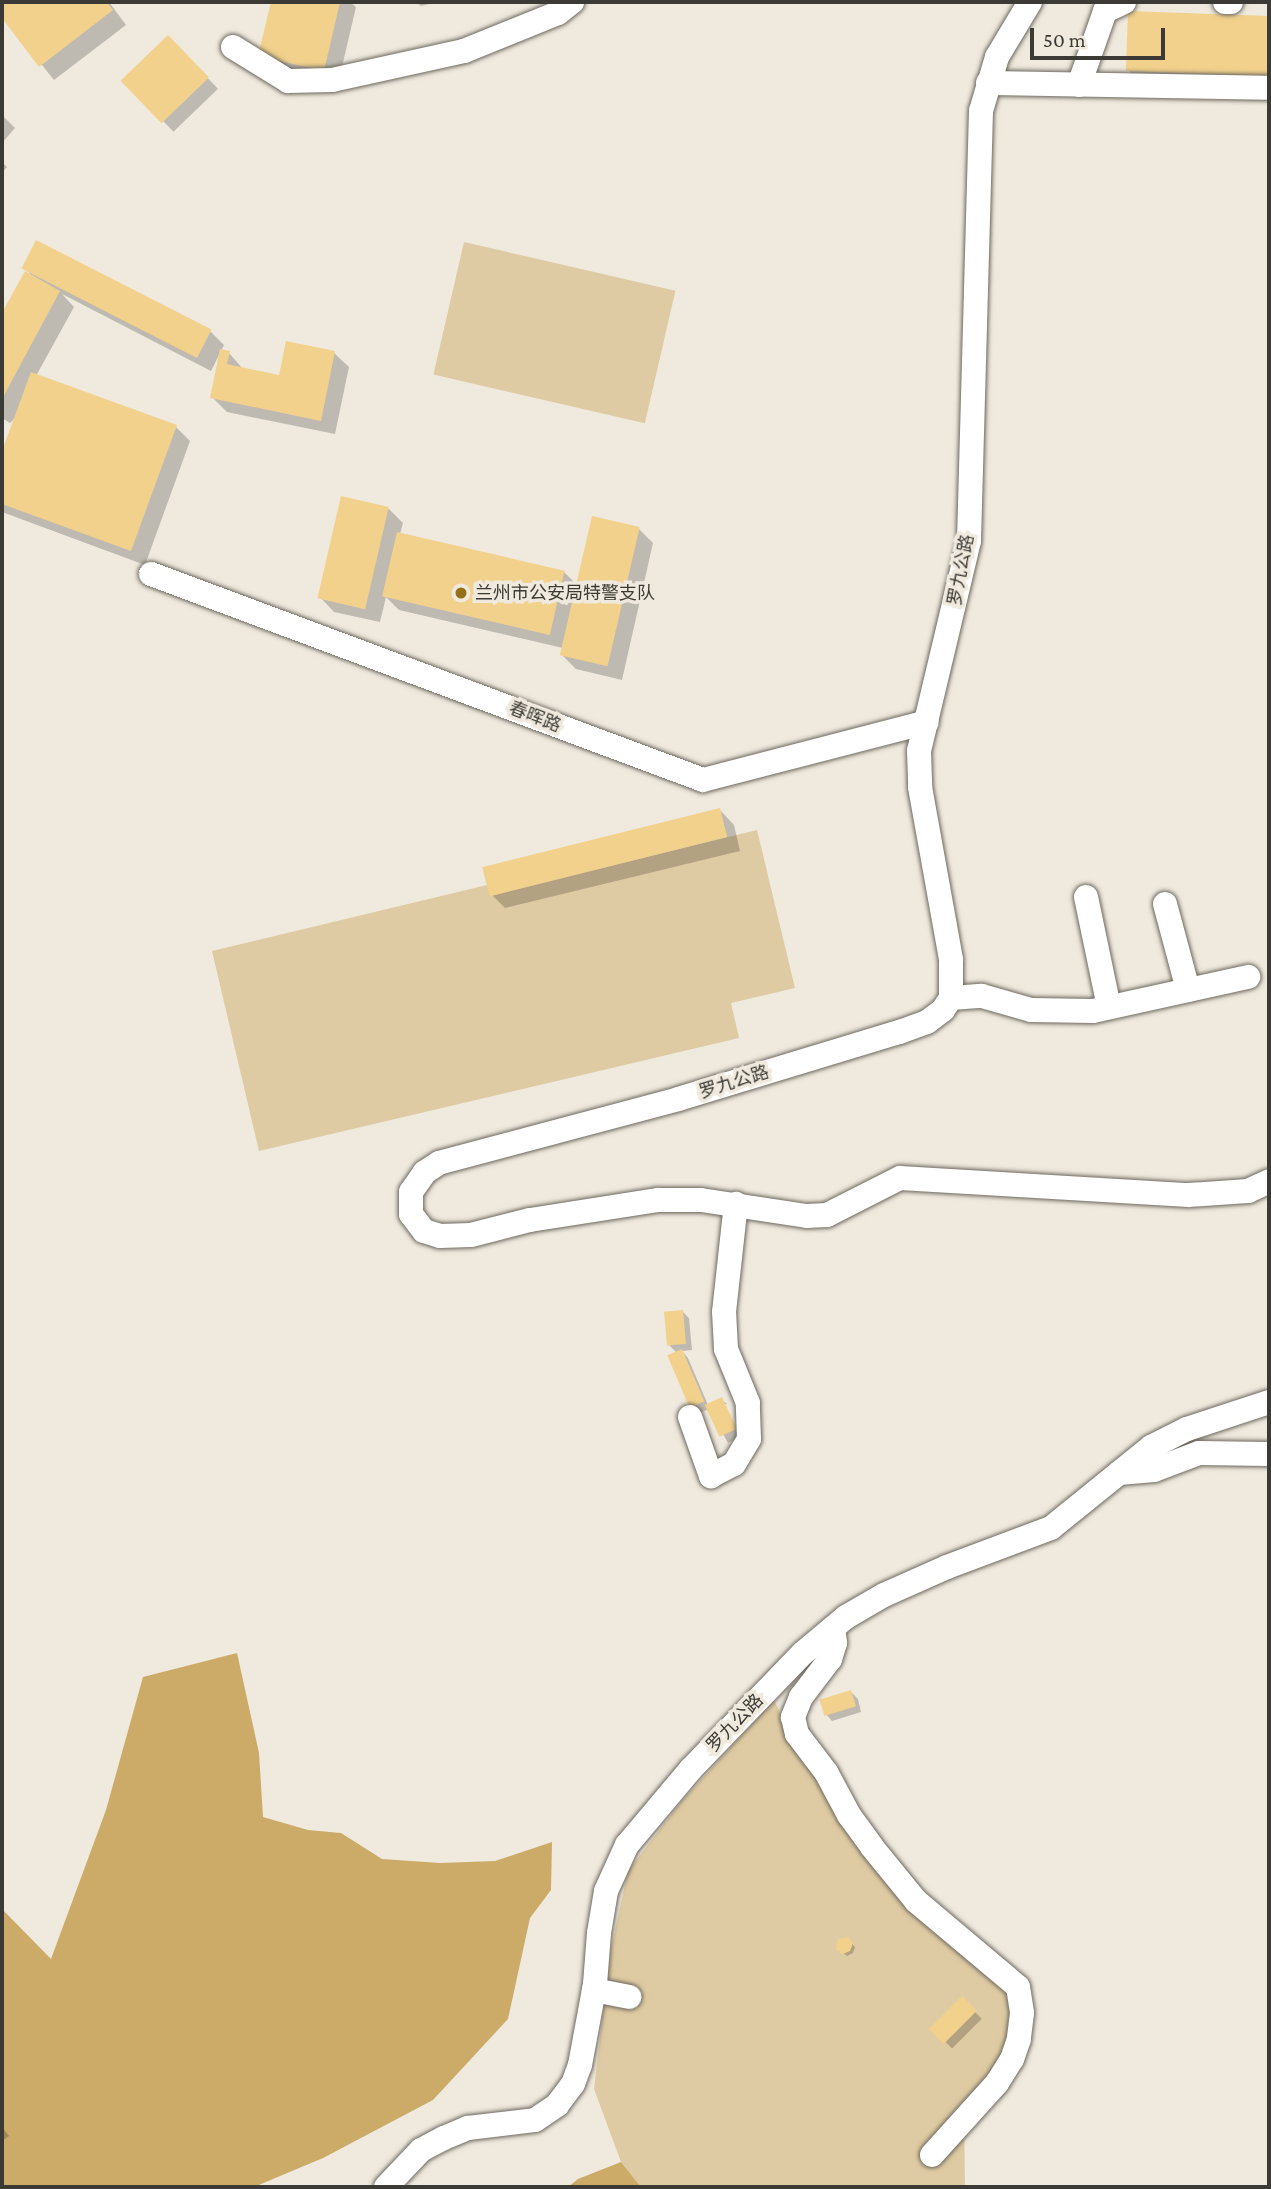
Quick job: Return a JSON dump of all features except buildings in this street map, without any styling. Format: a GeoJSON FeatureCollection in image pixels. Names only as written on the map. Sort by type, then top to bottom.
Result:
{"type":"FeatureCollection","features":[{"type":"Feature","properties":{"kind":"street"},"geometry":{"type":"LineString","coordinates":[[233,47],[288,81],[332,80],[464,51],[558,13],[572,2]]}},
{"type":"Feature","properties":{"kind":"street","name":"罗九公路"},"geometry":{"type":"LineString","coordinates":[[1030,2],[997,57],[988,83],[978,147],[969,541],[919,751],[920,787],[951,960],[951,998],[943,1010],[927,1022],[899,1032],[679,1099],[439,1163],[425,1172],[411,1192],[411,1214],[424,1231],[440,1236],[471,1235],[530,1220],[658,1200],[736,1204],[807,1216],[827,1215],[900,1178],[1188,1195],[1248,1191],[1269,1181]]}},
{"type":"Feature","properties":{"kind":"street"},"geometry":{"type":"LineString","coordinates":[[1079,85],[1105,11],[1124,2]]}},
{"type":"Feature","properties":{"kind":"street"},"geometry":{"type":"LineString","coordinates":[[1225,2],[1231,2]]}},
{"type":"Feature","properties":{"kind":"street"},"geometry":{"type":"LineString","coordinates":[[988,83],[1269,88]]}},
{"type":"Feature","properties":{"kind":"street","name":"春晖路"},"geometry":{"type":"LineString","coordinates":[[151,573],[432,688],[703,780],[926,722]]}},
{"type":"Feature","properties":{"kind":"street"},"geometry":{"type":"LineString","coordinates":[[1086,897],[1108,1007]]}},
{"type":"Feature","properties":{"kind":"street"},"geometry":{"type":"LineString","coordinates":[[1166,904],[1188,990]]}},
{"type":"Feature","properties":{"kind":"street"},"geometry":{"type":"LineString","coordinates":[[951,998],[982,996],[1031,1010],[1093,1011],[1248,977]]}},
{"type":"Feature","properties":{"kind":"street"},"geometry":{"type":"LineString","coordinates":[[690,1417],[710,1476],[734,1464],[749,1439],[748,1403],[726,1349],[724,1312],[736,1204]]}},
{"type":"Feature","properties":{"kind":"street","name":"罗九公路"},"geometry":{"type":"LineString","coordinates":[[386,2187],[421,2150],[443,2138],[468,2128],[536,2120],[557,2105],[573,2084],[580,2065],[594,1990],[606,1891],[627,1845],[710,1748],[803,1653],[834,1628],[884,1595],[947,1567],[1051,1528],[1151,1447],[1187,1429],[1269,1402]]}},
{"type":"Feature","properties":{"kind":"street"},"geometry":{"type":"LineString","coordinates":[[1119,1473],[1154,1470],[1199,1453],[1269,1454]]}},
{"type":"Feature","properties":{"kind":"street"},"geometry":{"type":"LineString","coordinates":[[834,1628],[835,1643],[830,1659],[801,1697],[793,1717],[797,1734],[827,1772],[864,1836],[916,1901],[1018,1987],[1021,2014],[1019,2039],[1012,2059],[997,2083],[932,2155]]}},
{"type":"Feature","properties":{"kind":"street"},"geometry":{"type":"LineString","coordinates":[[594,1990],[629,1997]]}},
{"type":"Feature","properties":{"kind":"shaded area"},"geometry":{"type":"Polygon","coordinates":[[[464,242],[675,291],[645,423],[433,375],[464,242]]]}},
{"type":"Feature","properties":{"kind":"shaded area"},"geometry":{"type":"Polygon","coordinates":[[[757,830],[795,988],[731,1003],[739,1038],[259,1151],[212,951],[487,885],[490,895],[757,830]]]}},
{"type":"Feature","properties":{"kind":"shaded area"},"geometry":{"type":"Polygon","coordinates":[[[237,1653],[259,1753],[263,1817],[308,1830],[341,1833],[382,1859],[440,1863],[495,1861],[552,1842],[551,1890],[530,1918],[508,2019],[433,2100],[323,2158],[254,2187],[2,2187],[2,1909],[51,1959],[106,1810],[143,1677],[237,1653]]]}},
{"type":"Feature","properties":{"kind":"shaded area"},"geometry":{"type":"Polygon","coordinates":[[[774,1700],[797,1746],[882,1869],[947,1944],[1006,1984],[1015,2010],[1002,2060],[964,2110],[965,2187],[641,2187],[621,2162],[594,2089],[610,1953],[628,1871],[681,1802],[774,1700]]]}},
{"type":"Feature","properties":{"kind":"shaded area"},"geometry":{"type":"Polygon","coordinates":[[[621,2162],[641,2187],[568,2187],[578,2179],[621,2162]]]}},
{"type":"Feature","properties":{"kind":"place","name":"兰州市公安局特警支队"},"geometry":{"type":"Point","coordinates":[461,593]}}]}
